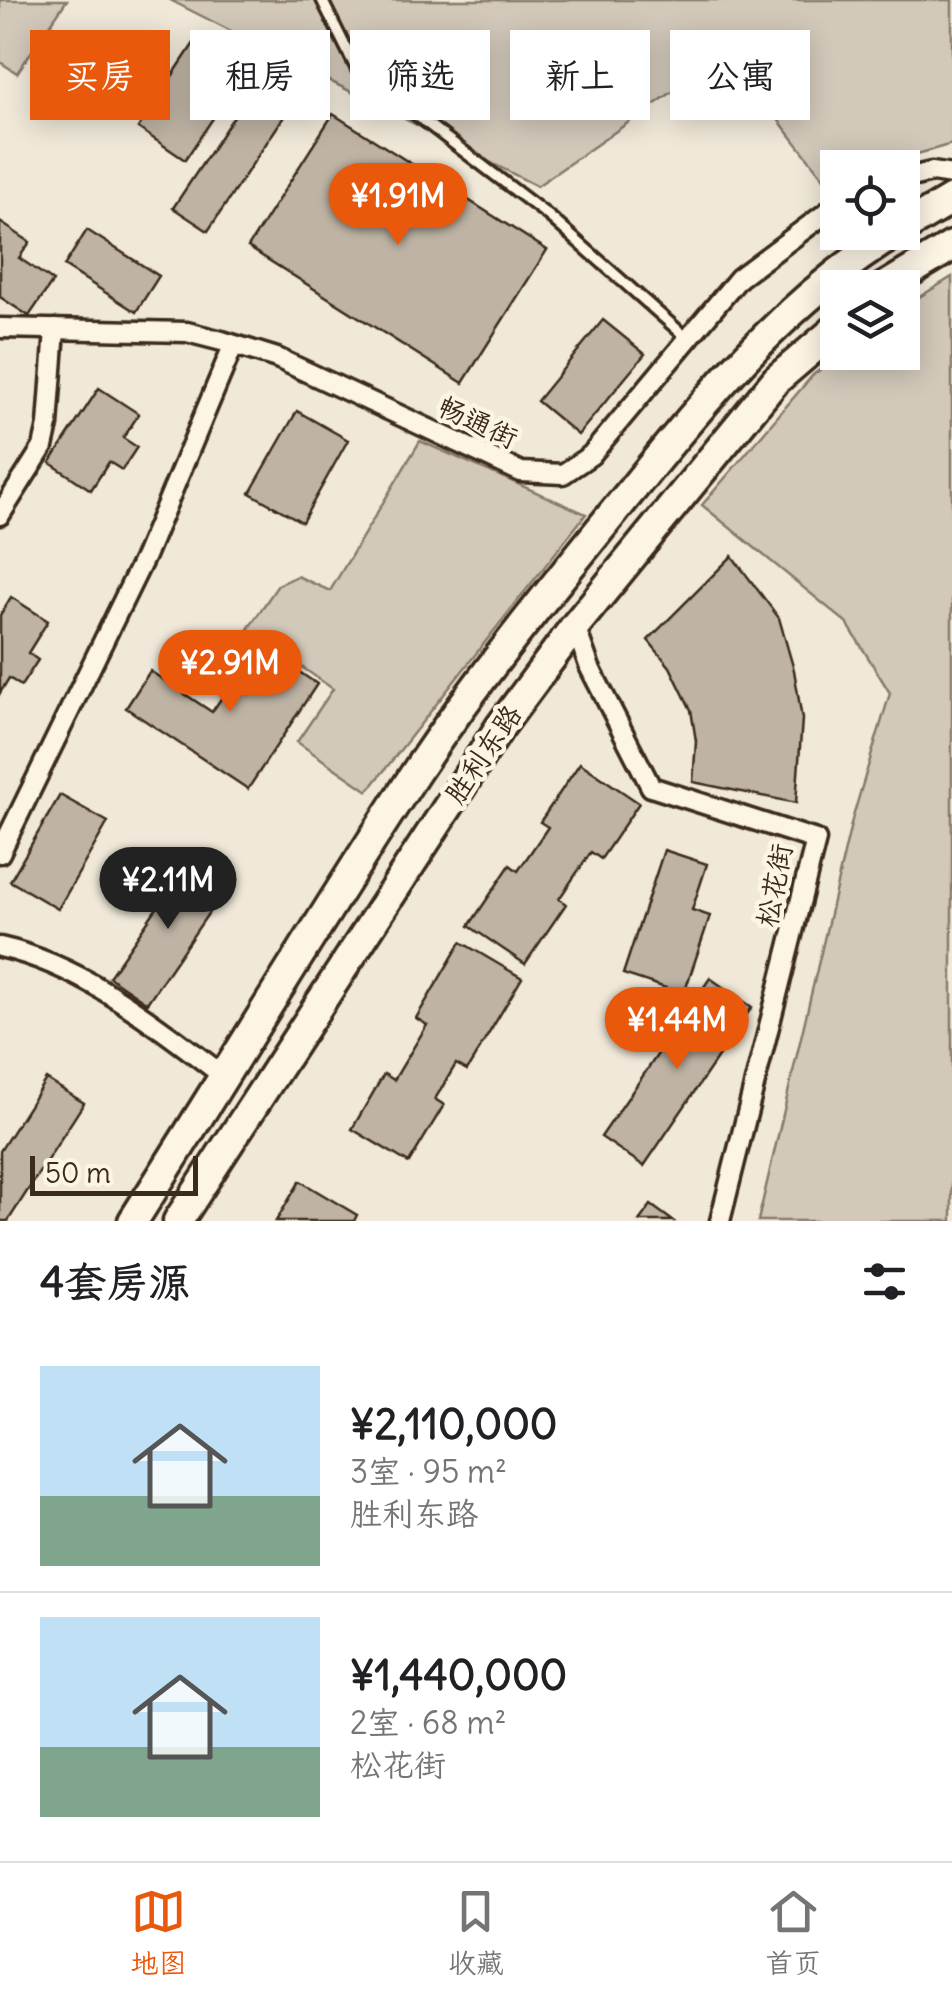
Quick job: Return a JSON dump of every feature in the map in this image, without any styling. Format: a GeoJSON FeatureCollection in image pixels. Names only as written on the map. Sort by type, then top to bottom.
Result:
{"type":"FeatureCollection","features":[{"type":"Feature","properties":{"kind":"main road"},"geometry":{"type":"LineString","coordinates":[[920,219],[952,199]]}},
{"type":"Feature","properties":{"kind":"main road"},"geometry":{"type":"LineString","coordinates":[[913,270],[952,246]]}},
{"type":"Feature","properties":{"kind":"main road"},"geometry":{"type":"LineString","coordinates":[[134,1221],[417,771],[557,582],[695,412],[769,331],[826,281],[872,250]]}},
{"type":"Feature","properties":{"kind":"main road","name":"胜利东路"},"geometry":{"type":"LineString","coordinates":[[178,1221],[489,744],[575,626],[776,380],[820,342]]}},
{"type":"Feature","properties":{"kind":"street"},"geometry":{"type":"LineString","coordinates":[[920,175],[952,174]]}},
{"type":"Feature","properties":{"kind":"street","name":"畅通街"},"geometry":{"type":"LineString","coordinates":[[0,328],[188,332],[276,358],[521,472],[563,474],[591,455],[739,278],[820,217]]}},
{"type":"Feature","properties":{"kind":"street"},"geometry":{"type":"LineString","coordinates":[[0,515],[43,447],[55,329]]}},
{"type":"Feature","properties":{"kind":"street"},"geometry":{"type":"LineString","coordinates":[[0,853],[145,556],[233,346]]}},
{"type":"Feature","properties":{"kind":"street","name":"松花街"},"geometry":{"type":"LineString","coordinates":[[575,626],[590,668],[651,786],[816,840],[720,1221]]}},
{"type":"Feature","properties":{"kind":"street"},"geometry":{"type":"LineString","coordinates":[[0,947],[32,954],[70,971],[225,1077]]}},
{"type":"Feature","properties":{"kind":"lane"},"geometry":{"type":"LineString","coordinates":[[322,0],[357,70],[550,217],[688,339]]}},
{"type":"Feature","properties":{"kind":"shaded area"},"geometry":{"type":"Polygon","coordinates":[[[0,0],[67,0],[46,30],[30,30],[30,54],[17,73],[0,62],[0,0]]]}},
{"type":"Feature","properties":{"kind":"shaded area"},"geometry":{"type":"Polygon","coordinates":[[[170,0],[952,0],[952,144],[920,153],[920,150],[820,150],[820,173],[778,120],[810,120],[810,30],[670,30],[670,94],[650,107],[650,30],[510,30],[510,120],[632,120],[537,186],[407,120],[490,120],[490,30],[350,30],[350,91],[330,81],[330,30],[229,30],[170,0]]]}},
{"type":"Feature","properties":{"kind":"shaded area"},"geometry":{"type":"Polygon","coordinates":[[[952,277],[952,1221],[758,1221],[852,820],[890,693],[847,623],[702,505],[820,370],[920,370],[920,297],[952,277]]]}},
{"type":"Feature","properties":{"kind":"shaded area"},"geometry":{"type":"Polygon","coordinates":[[[420,441],[586,514],[368,791],[297,742],[333,689],[248,629],[278,585],[297,576],[330,591],[420,441]]]}},
{"type":"Feature","properties":{"kind":"building"},"geometry":{"type":"Polygon","coordinates":[[[190,49],[190,120],[212,120],[185,160],[138,128],[143,120],[170,120],[170,79],[190,49]]]}},
{"type":"Feature","properties":{"kind":"building"},"geometry":{"type":"Polygon","coordinates":[[[333,114],[547,250],[463,383],[248,247],[333,114]]]}},
{"type":"Feature","properties":{"kind":"building"},"geometry":{"type":"Polygon","coordinates":[[[231,120],[282,120],[208,231],[173,208],[231,120]]]}},
{"type":"Feature","properties":{"kind":"building"},"geometry":{"type":"Polygon","coordinates":[[[0,222],[30,242],[19,258],[53,281],[29,316],[0,297],[0,222]]]}},
{"type":"Feature","properties":{"kind":"building"},"geometry":{"type":"Polygon","coordinates":[[[87,230],[159,276],[136,312],[64,266],[87,230]]]}},
{"type":"Feature","properties":{"kind":"building"},"geometry":{"type":"Polygon","coordinates":[[[603,320],[645,354],[578,435],[537,401],[603,320]]]}},
{"type":"Feature","properties":{"kind":"building"},"geometry":{"type":"Polygon","coordinates":[[[99,388],[139,414],[123,438],[137,447],[122,470],[109,462],[91,490],[50,463],[99,388]]]}},
{"type":"Feature","properties":{"kind":"building"},"geometry":{"type":"Polygon","coordinates":[[[297,411],[348,440],[302,522],[250,493],[297,411]]]}},
{"type":"Feature","properties":{"kind":"building"},"geometry":{"type":"Polygon","coordinates":[[[732,556],[779,618],[794,670],[802,719],[796,803],[693,782],[696,741],[691,710],[670,667],[648,640],[732,556]]]}},
{"type":"Feature","properties":{"kind":"building"},"geometry":{"type":"Polygon","coordinates":[[[11,597],[48,621],[28,653],[38,660],[21,686],[9,678],[0,693],[0,615],[11,597]]]}},
{"type":"Feature","properties":{"kind":"building"},"geometry":{"type":"Polygon","coordinates":[[[258,644],[317,684],[248,789],[126,708],[150,671],[212,712],[258,644]]]}},
{"type":"Feature","properties":{"kind":"building"},"geometry":{"type":"Polygon","coordinates":[[[580,763],[639,803],[601,859],[591,852],[559,899],[566,904],[525,964],[469,926],[510,865],[518,871],[548,827],[540,822],[580,763]]]}},
{"type":"Feature","properties":{"kind":"building"},"geometry":{"type":"Polygon","coordinates":[[[60,795],[108,822],[58,909],[10,881],[60,795]]]}},
{"type":"Feature","properties":{"kind":"building"},"geometry":{"type":"Polygon","coordinates":[[[664,850],[707,864],[692,910],[710,916],[684,994],[623,974],[664,850]]]}},
{"type":"Feature","properties":{"kind":"building"},"geometry":{"type":"Polygon","coordinates":[[[190,860],[227,886],[147,1003],[109,977],[190,860]]]}},
{"type":"Feature","properties":{"kind":"building"},"geometry":{"type":"Polygon","coordinates":[[[461,942],[522,978],[467,1070],[456,1064],[435,1099],[444,1105],[409,1163],[352,1129],[384,1074],[394,1080],[427,1025],[416,1018],[461,942]]]}},
{"type":"Feature","properties":{"kind":"building"},"geometry":{"type":"Polygon","coordinates":[[[710,978],[752,1007],[644,1166],[601,1137],[710,978]]]}},
{"type":"Feature","properties":{"kind":"building"},"geometry":{"type":"Polygon","coordinates":[[[46,1079],[84,1103],[8,1221],[0,1221],[0,1151],[46,1079]]]}},
{"type":"Feature","properties":{"kind":"building"},"geometry":{"type":"Polygon","coordinates":[[[300,1181],[357,1215],[354,1221],[276,1221],[300,1181]]]}},
{"type":"Feature","properties":{"kind":"building"},"geometry":{"type":"Polygon","coordinates":[[[651,1205],[673,1221],[639,1221],[651,1205]]]}}]}
